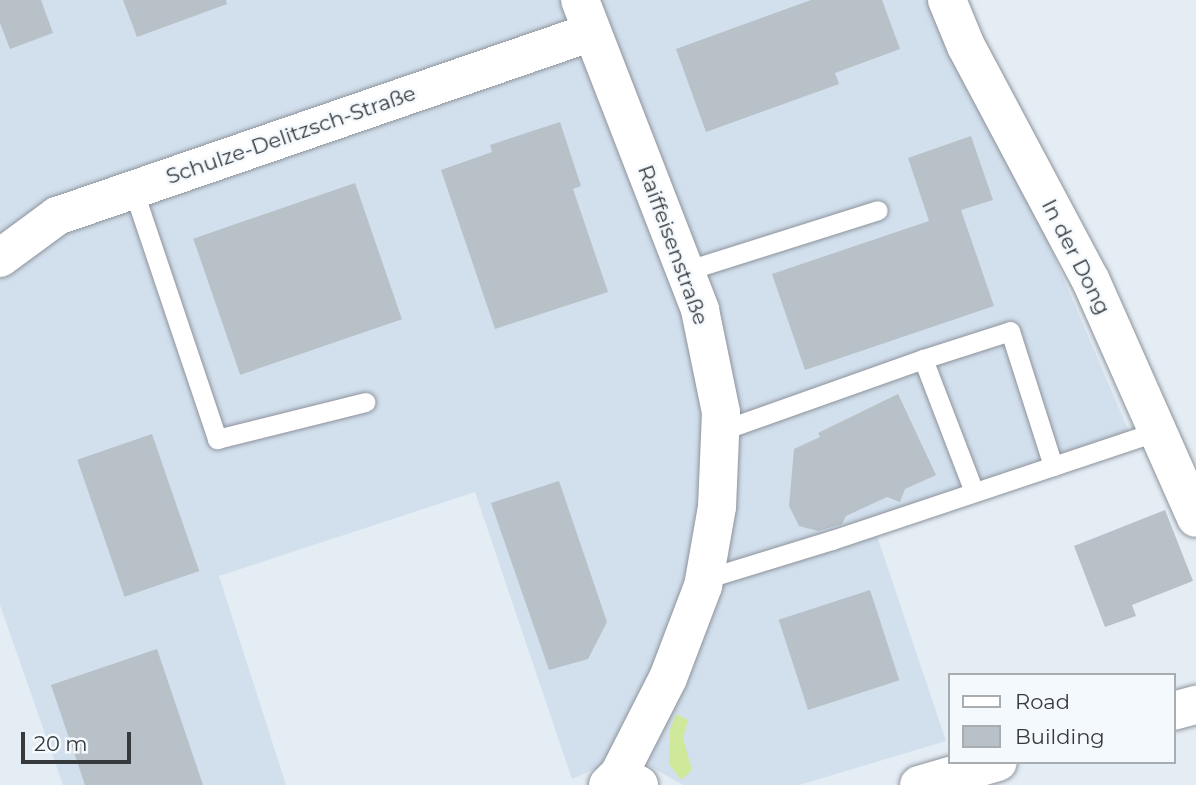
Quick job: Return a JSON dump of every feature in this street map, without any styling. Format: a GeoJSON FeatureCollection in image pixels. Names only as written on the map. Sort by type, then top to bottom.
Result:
{"type":"FeatureCollection","features":[{"type":"Feature","properties":{"kind":"street","name":"In der Dong"},"geometry":{"type":"LineString","coordinates":[[947,0],[966,46],[1091,281],[1196,518]]}},
{"type":"Feature","properties":{"kind":"street","name":"Schulze-Delitzsch-Straße"},"geometry":{"type":"LineString","coordinates":[[0,258],[57,216],[586,16]]}},
{"type":"Feature","properties":{"kind":"street","name":"Raiffeisenstraße"},"geometry":{"type":"LineString","coordinates":[[586,16],[700,310],[721,412],[717,507],[705,579],[668,678],[622,781]]}},
{"type":"Feature","properties":{"kind":"street"},"geometry":{"type":"LineString","coordinates":[[1175,710],[1196,705]]}},
{"type":"Feature","properties":{"kind":"street"},"geometry":{"type":"LineString","coordinates":[[919,785],[991,764]]}},
{"type":"Feature","properties":{"kind":"lane"},"geometry":{"type":"LineString","coordinates":[[134,189],[217,439],[365,402]]}},
{"type":"Feature","properties":{"kind":"lane"},"geometry":{"type":"LineString","coordinates":[[685,271],[878,210]]}},
{"type":"Feature","properties":{"kind":"lane"},"geometry":{"type":"LineString","coordinates":[[720,431],[1010,331],[1053,466]]}},
{"type":"Feature","properties":{"kind":"lane"},"geometry":{"type":"LineString","coordinates":[[923,359],[974,492]]}},
{"type":"Feature","properties":{"kind":"lane"},"geometry":{"type":"LineString","coordinates":[[705,579],[1157,431]]}},
{"type":"Feature","properties":{"kind":"shaded area"},"geometry":{"type":"Polygon","coordinates":[[[0,0],[944,0],[1133,441],[877,536],[946,741],[799,785],[683,785],[629,754],[572,779],[475,492],[219,576],[286,785],[63,785],[0,605],[0,0]]]}},
{"type":"Feature","properties":{"kind":"green space"},"geometry":{"type":"Polygon","coordinates":[[[676,714],[688,720],[683,738],[692,770],[681,780],[669,764],[670,730],[676,714]]]}},
{"type":"Feature","properties":{"kind":"building"},"geometry":{"type":"Polygon","coordinates":[[[0,0],[41,0],[53,33],[10,49],[0,23],[0,0]]]}},
{"type":"Feature","properties":{"kind":"building"},"geometry":{"type":"Polygon","coordinates":[[[123,0],[226,0],[227,4],[137,37],[123,0]]]}},
{"type":"Feature","properties":{"kind":"building"},"geometry":{"type":"Polygon","coordinates":[[[811,0],[882,0],[900,49],[835,73],[839,84],[706,132],[676,49],[811,0]]]}},
{"type":"Feature","properties":{"kind":"building"},"geometry":{"type":"Polygon","coordinates":[[[560,122],[581,186],[573,189],[608,292],[495,329],[441,170],[492,152],[490,145],[560,122]]]}},
{"type":"Feature","properties":{"kind":"building"},"geometry":{"type":"Polygon","coordinates":[[[971,136],[993,200],[961,210],[994,306],[805,370],[772,274],[929,221],[908,158],[971,136]]]}},
{"type":"Feature","properties":{"kind":"building"},"geometry":{"type":"Polygon","coordinates":[[[355,183],[402,319],[240,375],[193,239],[355,183]]]}},
{"type":"Feature","properties":{"kind":"building"},"geometry":{"type":"Polygon","coordinates":[[[898,394],[936,475],[905,489],[900,502],[887,497],[846,516],[842,524],[818,531],[799,526],[789,506],[794,449],[820,437],[818,433],[898,394]]]}},
{"type":"Feature","properties":{"kind":"building"},"geometry":{"type":"Polygon","coordinates":[[[152,434],[199,571],[125,597],[77,460],[152,434]]]}},
{"type":"Feature","properties":{"kind":"building"},"geometry":{"type":"Polygon","coordinates":[[[559,481],[607,622],[588,659],[549,670],[491,503],[559,481]]]}},
{"type":"Feature","properties":{"kind":"building"},"geometry":{"type":"Polygon","coordinates":[[[1165,510],[1193,581],[1132,605],[1136,616],[1105,627],[1074,546],[1165,510]]]}},
{"type":"Feature","properties":{"kind":"building"},"geometry":{"type":"Polygon","coordinates":[[[870,590],[899,680],[808,710],[779,620],[870,590]]]}},
{"type":"Feature","properties":{"kind":"building"},"geometry":{"type":"Polygon","coordinates":[[[157,649],[203,785],[85,785],[51,685],[157,649]]]}}]}
